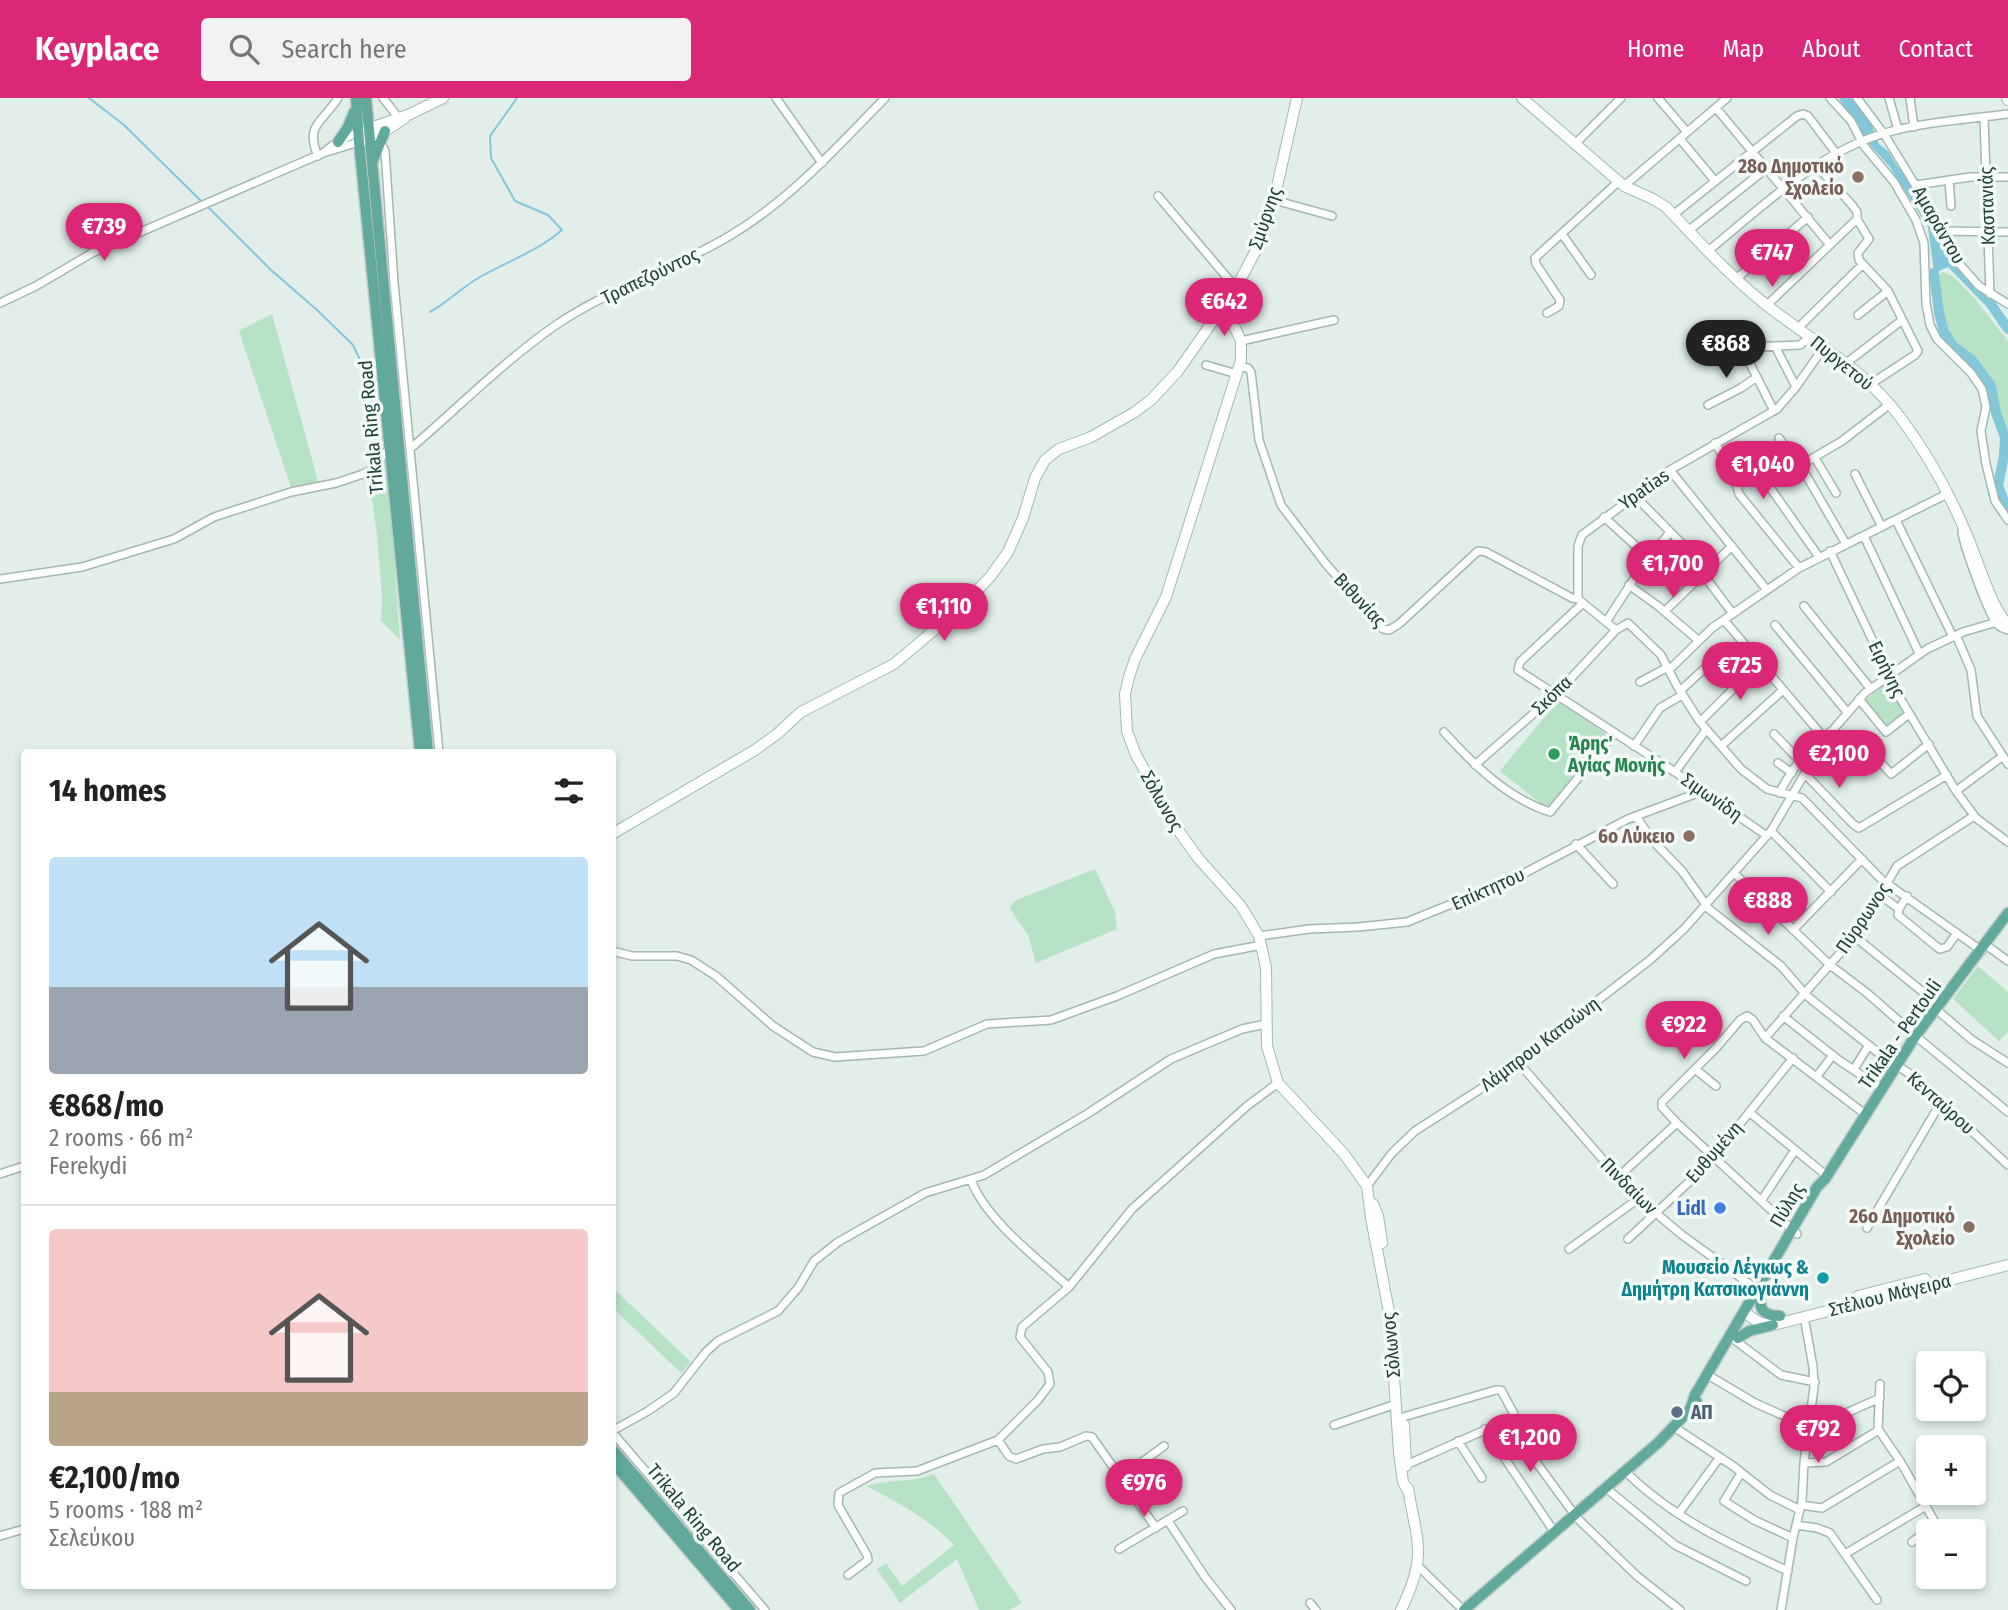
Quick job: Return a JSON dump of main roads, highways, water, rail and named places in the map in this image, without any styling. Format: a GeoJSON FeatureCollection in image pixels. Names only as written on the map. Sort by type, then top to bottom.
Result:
{"type":"FeatureCollection","features":[{"type":"Feature","properties":{"kind":"main road","name":"Trikala Ring Road"},"geometry":{"type":"LineString","coordinates":[[366,98],[391,450],[420,749]]}},
{"type":"Feature","properties":{"kind":"main road","name":"Trikala Ring Road"},"geometry":{"type":"LineString","coordinates":[[357,102],[372,166],[428,749]]}},
{"type":"Feature","properties":{"kind":"main road"},"geometry":{"type":"LineString","coordinates":[[338,142],[348,127],[357,102]]}},
{"type":"Feature","properties":{"kind":"main road"},"geometry":{"type":"LineString","coordinates":[[367,136],[385,131]]}},
{"type":"Feature","properties":{"kind":"main road","name":"Trikala - Pertouli"},"geometry":{"type":"LineString","coordinates":[[1826,1177],[1916,1036],[2007,916]]}},
{"type":"Feature","properties":{"kind":"main road","name":"Πύλης"},"geometry":{"type":"LineString","coordinates":[[1691,1407],[1695,1395],[1749,1312],[1822,1190],[1826,1177]]}},
{"type":"Feature","properties":{"kind":"main road"},"geometry":{"type":"LineString","coordinates":[[1737,1339],[1777,1320],[1762,1310],[1760,1293]]}},
{"type":"Feature","properties":{"kind":"main road","name":"Πύλης"},"geometry":{"type":"LineString","coordinates":[[1464,1610],[1626,1472],[1674,1427],[1700,1398],[1737,1339],[1749,1312]]}},
{"type":"Feature","properties":{"kind":"main road","name":"Trikala Ring Road"},"geometry":{"type":"LineString","coordinates":[[616,1454],[750,1610]]}},
{"type":"Feature","properties":{"kind":"main road","name":"Trikala Ring Road"},"geometry":{"type":"LineString","coordinates":[[616,1466],[739,1610]]}},
{"type":"Feature","properties":{"kind":"water"},"geometry":{"type":"Polygon","coordinates":[[[1839,98],[1851,98],[1871,123],[1879,144],[1888,151],[1906,176],[1914,189],[1915,200],[1936,225],[1939,241],[1953,265],[1934,273],[1928,227],[1889,166],[1862,136],[1856,120],[1839,98]]]}},
{"type":"Feature","properties":{"kind":"waterway"},"geometry":{"type":"LineString","coordinates":[[89,98],[124,125],[201,201]]}},
{"type":"Feature","properties":{"kind":"waterway"},"geometry":{"type":"LineString","coordinates":[[430,312],[473,281],[533,250],[562,230],[548,215],[515,201],[491,158],[490,136],[517,98]]}},
{"type":"Feature","properties":{"kind":"waterway"},"geometry":{"type":"LineString","coordinates":[[208,207],[271,270],[353,345],[360,360],[374,413],[376,450]]}},
{"type":"Feature","properties":{"kind":"waterway"},"geometry":{"type":"LineString","coordinates":[[1953,265],[1990,303],[2008,329]]}},
{"type":"Feature","properties":{"kind":"waterway"},"geometry":{"type":"LineString","coordinates":[[1934,273],[1944,332],[1953,346],[1971,359],[1991,386],[1996,413],[2005,437],[1998,486],[2008,511]]}},
{"type":"Feature","properties":{"kind":"place","name":"28ο Δημοτικό Σχολείο"},"geometry":{"type":"Point","coordinates":[1858,177]}},
{"type":"Feature","properties":{"kind":"place","name":"Άρης' Αγίας Μονής"},"geometry":{"type":"Point","coordinates":[1554,754]}},
{"type":"Feature","properties":{"kind":"place","name":"6ο Λύκειο"},"geometry":{"type":"Point","coordinates":[1689,836]}},
{"type":"Feature","properties":{"kind":"place","name":"Lidl"},"geometry":{"type":"Point","coordinates":[1720,1208]}},
{"type":"Feature","properties":{"kind":"place","name":"26ο Δημοτικό Σχολείο"},"geometry":{"type":"Point","coordinates":[1969,1227]}},
{"type":"Feature","properties":{"kind":"place","name":"Μουσείο Λέγκως & Δημήτρη Κατσικογιάννη"},"geometry":{"type":"Point","coordinates":[1823,1278]}},
{"type":"Feature","properties":{"kind":"place","name":"ΑΠ"},"geometry":{"type":"Point","coordinates":[1677,1412]}}]}
